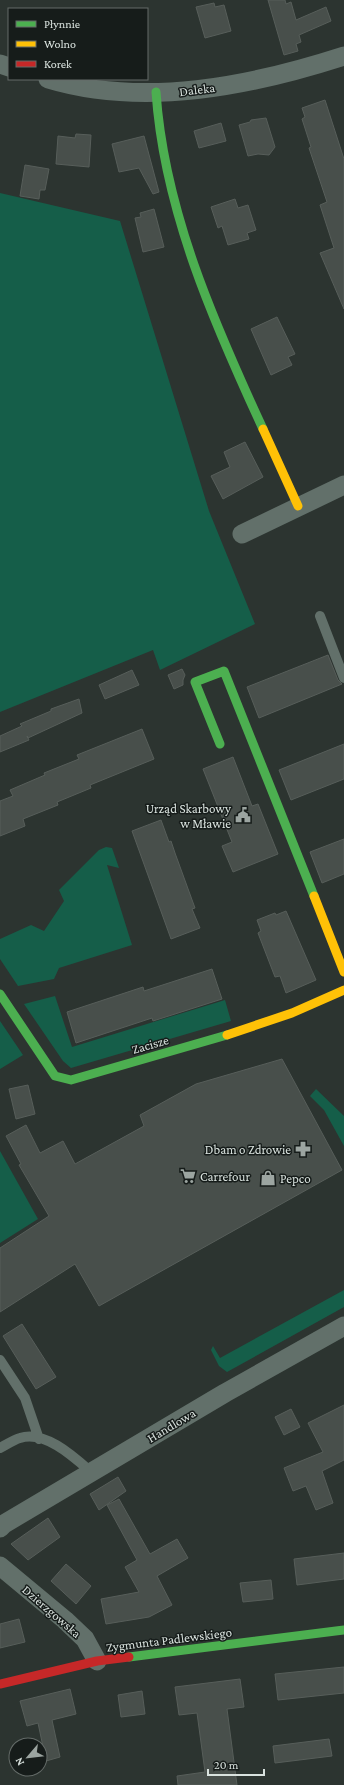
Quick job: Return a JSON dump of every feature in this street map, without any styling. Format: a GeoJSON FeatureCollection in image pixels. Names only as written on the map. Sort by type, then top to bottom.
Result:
{"type":"FeatureCollection","features":[{"type":"Feature","properties":{"kind":"street","name":"Daleka"},"geometry":{"type":"LineString","coordinates":[[51,80],[65,84],[124,92],[184,91],[261,80],[344,56]]}},
{"type":"Feature","properties":{"kind":"street"},"geometry":{"type":"LineString","coordinates":[[156,92],[160,136],[176,201],[209,305],[254,410],[298,506]]}},
{"type":"Feature","properties":{"kind":"street"},"geometry":{"type":"LineString","coordinates":[[242,534],[344,485]]}},
{"type":"Feature","properties":{"kind":"street"},"geometry":{"type":"LineString","coordinates":[[220,744],[195,682],[224,671],[344,972]]}},
{"type":"Feature","properties":{"kind":"street","name":"Zacisze"},"geometry":{"type":"LineString","coordinates":[[0,994],[55,1076],[71,1080],[246,1029],[292,1013],[344,990]]}},
{"type":"Feature","properties":{"kind":"street","name":"Handlowa"},"geometry":{"type":"LineString","coordinates":[[0,1528],[4,1524],[225,1392],[344,1326]]}},
{"type":"Feature","properties":{"kind":"street","name":"Dzierzgowska"},"geometry":{"type":"LineString","coordinates":[[0,1566],[65,1620],[85,1639],[97,1661]]}},
{"type":"Feature","properties":{"kind":"street","name":"Zygmunta Padlewskiego"},"geometry":{"type":"LineString","coordinates":[[0,1684],[97,1661],[344,1630]]}},
{"type":"Feature","properties":{"kind":"lane"},"geometry":{"type":"LineString","coordinates":[[320,616],[344,678]]}},
{"type":"Feature","properties":{"kind":"lane"},"geometry":{"type":"LineString","coordinates":[[0,1360],[25,1398],[39,1439]]}},
{"type":"Feature","properties":{"kind":"lane"},"geometry":{"type":"LineString","coordinates":[[0,1448],[19,1438],[28,1436],[66,1450],[91,1472]]}},
{"type":"Feature","properties":{"kind":"green space"},"geometry":{"type":"Polygon","coordinates":[[[0,193],[120,221],[209,511],[255,624],[160,670],[153,650],[0,712],[0,193]]]}},
{"type":"Feature","properties":{"kind":"green space"},"geometry":{"type":"Polygon","coordinates":[[[106,847],[112,848],[119,868],[107,865],[132,945],[59,968],[54,979],[18,986],[0,959],[0,939],[31,925],[44,931],[64,901],[59,890],[99,850],[106,847]]]}},
{"type":"Feature","properties":{"kind":"green space"},"geometry":{"type":"Polygon","coordinates":[[[55,996],[72,1047],[225,1000],[231,1021],[71,1068],[63,1061],[24,1004],[55,996]]]}},
{"type":"Feature","properties":{"kind":"green space"},"geometry":{"type":"Polygon","coordinates":[[[0,1021],[23,1055],[0,1069],[0,1021]]]}},
{"type":"Feature","properties":{"kind":"green space"},"geometry":{"type":"Polygon","coordinates":[[[316,1089],[344,1116],[344,1146],[324,1110],[310,1096],[316,1089]]]}},
{"type":"Feature","properties":{"kind":"green space"},"geometry":{"type":"Polygon","coordinates":[[[0,1151],[38,1219],[0,1243],[0,1151]]]}},
{"type":"Feature","properties":{"kind":"green space"},"geometry":{"type":"Polygon","coordinates":[[[344,1290],[344,1307],[227,1372],[219,1366],[211,1350],[213,1346],[220,1358],[344,1290]]]}},
{"type":"Feature","properties":{"kind":"building"},"geometry":{"type":"Polygon","coordinates":[[[268,0],[285,0],[286,4],[291,2],[296,20],[326,7],[331,21],[299,35],[301,42],[296,44],[298,51],[284,55],[268,0]]]}},
{"type":"Feature","properties":{"kind":"building"},"geometry":{"type":"Polygon","coordinates":[[[214,3],[215,7],[224,5],[231,31],[205,38],[196,7],[214,3]]]}},
{"type":"Feature","properties":{"kind":"building"},"geometry":{"type":"Polygon","coordinates":[[[325,100],[344,159],[344,309],[320,253],[334,248],[320,205],[327,202],[309,148],[311,147],[302,119],[305,117],[302,108],[325,100]]]}},
{"type":"Feature","properties":{"kind":"building"},"geometry":{"type":"Polygon","coordinates":[[[266,118],[275,147],[269,155],[258,154],[248,156],[239,125],[250,122],[251,120],[266,118]]]}},
{"type":"Feature","properties":{"kind":"building"},"geometry":{"type":"Polygon","coordinates":[[[221,123],[226,141],[199,148],[194,131],[221,123]]]}},
{"type":"Feature","properties":{"kind":"building"},"geometry":{"type":"Polygon","coordinates":[[[76,134],[91,135],[89,167],[56,164],[58,136],[75,138],[76,134]]]}},
{"type":"Feature","properties":{"kind":"building"},"geometry":{"type":"Polygon","coordinates":[[[144,136],[159,192],[153,194],[139,168],[119,172],[112,144],[144,136]]]}},
{"type":"Feature","properties":{"kind":"building"},"geometry":{"type":"Polygon","coordinates":[[[25,165],[49,169],[45,190],[40,190],[39,199],[20,196],[25,165]]]}},
{"type":"Feature","properties":{"kind":"building"},"geometry":{"type":"Polygon","coordinates":[[[235,199],[238,208],[248,205],[256,230],[247,233],[249,239],[228,245],[222,226],[218,228],[211,207],[235,199]]]}},
{"type":"Feature","properties":{"kind":"building"},"geometry":{"type":"Polygon","coordinates":[[[154,209],[164,247],[143,252],[135,218],[141,217],[140,213],[154,209]]]}},
{"type":"Feature","properties":{"kind":"building"},"geometry":{"type":"Polygon","coordinates":[[[277,317],[295,354],[288,357],[292,365],[271,375],[251,329],[277,317]]]}},
{"type":"Feature","properties":{"kind":"building"},"geometry":{"type":"Polygon","coordinates":[[[245,442],[263,477],[223,499],[211,476],[230,467],[224,452],[245,442]]]}},
{"type":"Feature","properties":{"kind":"building"},"geometry":{"type":"Polygon","coordinates":[[[328,655],[338,680],[342,684],[259,718],[247,687],[328,655]]]}},
{"type":"Feature","properties":{"kind":"building"},"geometry":{"type":"Polygon","coordinates":[[[182,669],[185,675],[183,685],[174,689],[168,675],[182,669]]]}},
{"type":"Feature","properties":{"kind":"building"},"geometry":{"type":"Polygon","coordinates":[[[132,670],[139,685],[105,699],[99,685],[132,670]]]}},
{"type":"Feature","properties":{"kind":"building"},"geometry":{"type":"Polygon","coordinates":[[[79,699],[82,713],[28,738],[29,740],[0,752],[0,736],[22,726],[20,724],[51,711],[51,709],[79,699]]]}},
{"type":"Feature","properties":{"kind":"building"},"geometry":{"type":"Polygon","coordinates":[[[142,729],[154,759],[90,785],[91,788],[57,802],[58,805],[23,819],[25,826],[0,836],[0,801],[13,796],[10,790],[45,775],[44,773],[79,759],[77,755],[142,729]]]}},
{"type":"Feature","properties":{"kind":"building"},"geometry":{"type":"Polygon","coordinates":[[[344,744],[344,779],[291,800],[279,770],[344,744]]]}},
{"type":"Feature","properties":{"kind":"building","name":"Urząd Skarbowy w Mławie"},"geometry":{"type":"Polygon","coordinates":[[[233,757],[252,806],[258,804],[278,854],[233,872],[222,846],[232,842],[203,769],[233,757]]]}},
{"type":"Feature","properties":{"kind":"building"},"geometry":{"type":"Polygon","coordinates":[[[161,820],[169,842],[171,841],[195,908],[192,909],[200,928],[171,939],[132,831],[161,820]]]}},
{"type":"Feature","properties":{"kind":"building"},"geometry":{"type":"Polygon","coordinates":[[[344,839],[344,874],[322,883],[310,852],[344,839]]]}},
{"type":"Feature","properties":{"kind":"building"},"geometry":{"type":"Polygon","coordinates":[[[286,911],[316,980],[286,993],[280,976],[275,977],[258,933],[261,931],[257,920],[275,913],[276,915],[286,911]]]}},
{"type":"Feature","properties":{"kind":"building"},"geometry":{"type":"Polygon","coordinates":[[[212,969],[222,999],[153,1021],[152,1018],[76,1043],[67,1012],[143,987],[144,991],[212,969]]]}},
{"type":"Feature","properties":{"kind":"building"},"geometry":{"type":"Polygon","coordinates":[[[282,1059],[342,1170],[99,1306],[75,1264],[0,1312],[0,1248],[49,1216],[19,1165],[21,1164],[6,1136],[26,1125],[40,1153],[63,1141],[75,1164],[144,1126],[140,1115],[196,1084],[282,1059]]]}},
{"type":"Feature","properties":{"kind":"building"},"geometry":{"type":"Polygon","coordinates":[[[28,1085],[35,1114],[16,1119],[9,1089],[28,1085]]]}},
{"type":"Feature","properties":{"kind":"building"},"geometry":{"type":"Polygon","coordinates":[[[22,1324],[56,1377],[36,1389],[3,1336],[22,1324]]]}},
{"type":"Feature","properties":{"kind":"building"},"geometry":{"type":"Polygon","coordinates":[[[344,1405],[344,1460],[322,1471],[333,1503],[316,1510],[306,1486],[293,1491],[284,1468],[323,1452],[308,1423],[344,1405]]]}},
{"type":"Feature","properties":{"kind":"building"},"geometry":{"type":"Polygon","coordinates":[[[291,1409],[300,1427],[284,1435],[275,1417],[291,1409]]]}},
{"type":"Feature","properties":{"kind":"building"},"geometry":{"type":"Polygon","coordinates":[[[118,1477],[126,1491],[99,1510],[90,1494],[118,1477]]]}},
{"type":"Feature","properties":{"kind":"building"},"geometry":{"type":"Polygon","coordinates":[[[119,1499],[150,1554],[177,1539],[188,1558],[157,1576],[172,1605],[149,1617],[106,1624],[101,1599],[139,1592],[125,1567],[137,1560],[107,1505],[119,1499]]]}},
{"type":"Feature","properties":{"kind":"building"},"geometry":{"type":"Polygon","coordinates":[[[48,1518],[60,1537],[28,1560],[11,1544],[48,1518]]]}},
{"type":"Feature","properties":{"kind":"building"},"geometry":{"type":"Polygon","coordinates":[[[344,1553],[344,1579],[297,1585],[294,1559],[344,1553]]]}},
{"type":"Feature","properties":{"kind":"building"},"geometry":{"type":"Polygon","coordinates":[[[66,1564],[91,1586],[76,1604],[51,1581],[66,1564]]]}},
{"type":"Feature","properties":{"kind":"building"},"geometry":{"type":"Polygon","coordinates":[[[271,1580],[273,1599],[243,1602],[240,1583],[271,1580]]]}},
{"type":"Feature","properties":{"kind":"building"},"geometry":{"type":"Polygon","coordinates":[[[19,1619],[25,1642],[0,1648],[0,1624],[19,1619]]]}},
{"type":"Feature","properties":{"kind":"building"},"geometry":{"type":"Polygon","coordinates":[[[344,1667],[344,1693],[278,1700],[275,1674],[344,1667]]]}},
{"type":"Feature","properties":{"kind":"building"},"geometry":{"type":"Polygon","coordinates":[[[240,1679],[244,1707],[227,1709],[237,1785],[178,1785],[177,1776],[205,1772],[197,1713],[179,1715],[175,1687],[240,1679]]]}},
{"type":"Feature","properties":{"kind":"building"},"geometry":{"type":"Polygon","coordinates":[[[70,1689],[76,1714],[52,1720],[60,1757],[48,1760],[48,1737],[41,1737],[38,1723],[27,1726],[20,1701],[70,1689]]]}},
{"type":"Feature","properties":{"kind":"building"},"geometry":{"type":"Polygon","coordinates":[[[142,1691],[145,1714],[121,1717],[118,1695],[142,1691]]]}},
{"type":"Feature","properties":{"kind":"building"},"geometry":{"type":"Polygon","coordinates":[[[329,1739],[332,1756],[275,1763],[273,1746],[329,1739]]]}},
{"type":"Feature","properties":{"kind":"traffic: fast"},"geometry":{"type":"LineString","coordinates":[[156,92],[161,136],[169,180],[180,223],[210,307],[263,429]]}},
{"type":"Feature","properties":{"kind":"traffic: fast"},"geometry":{"type":"LineString","coordinates":[[220,744],[195,682],[224,671],[314,896]]}},
{"type":"Feature","properties":{"kind":"traffic: fast"},"geometry":{"type":"LineString","coordinates":[[0,994],[55,1076],[71,1080],[227,1035]]}},
{"type":"Feature","properties":{"kind":"traffic: fast"},"geometry":{"type":"LineString","coordinates":[[129,1657],[344,1630]]}},
{"type":"Feature","properties":{"kind":"traffic: slow"},"geometry":{"type":"LineString","coordinates":[[263,429],[298,506]]}},
{"type":"Feature","properties":{"kind":"traffic: slow"},"geometry":{"type":"LineString","coordinates":[[314,896],[344,972]]}},
{"type":"Feature","properties":{"kind":"traffic: slow"},"geometry":{"type":"LineString","coordinates":[[227,1035],[292,1013],[344,990]]}},
{"type":"Feature","properties":{"kind":"traffic: jam"},"geometry":{"type":"LineString","coordinates":[[0,1684],[97,1661],[129,1657]]}},
{"type":"Feature","properties":{"kind":"place","name":"Urząd Skarbowy w Mławie"},"geometry":{"type":"Point","coordinates":[243,815]}},
{"type":"Feature","properties":{"kind":"place","name":"Dbam o Zdrowie"},"geometry":{"type":"Point","coordinates":[303,1149]}},
{"type":"Feature","properties":{"kind":"place","name":"Carrefour"},"geometry":{"type":"Point","coordinates":[188,1176]}},
{"type":"Feature","properties":{"kind":"place","name":"Pepco"},"geometry":{"type":"Point","coordinates":[268,1178]}}]}
